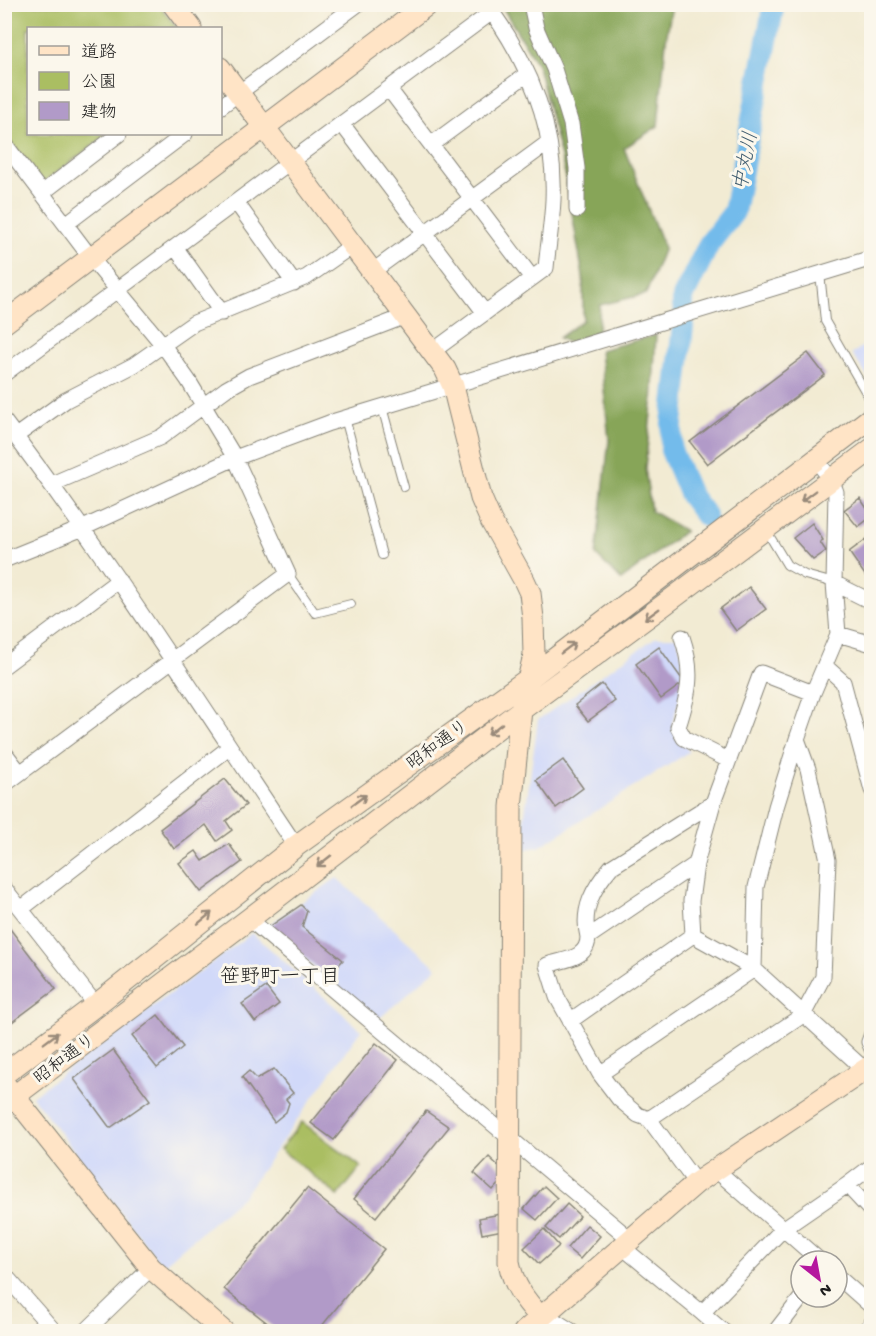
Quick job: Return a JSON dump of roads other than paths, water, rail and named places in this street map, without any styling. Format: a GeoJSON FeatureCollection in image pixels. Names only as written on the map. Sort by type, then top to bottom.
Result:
{"type":"FeatureCollection","features":[{"type":"Feature","properties":{"kind":"street"},"geometry":{"type":"LineString","coordinates":[[173,4],[190,27]]}},
{"type":"Feature","properties":{"kind":"street"},"geometry":{"type":"LineString","coordinates":[[222,106],[358,4]]}},
{"type":"Feature","properties":{"kind":"street"},"geometry":{"type":"LineString","coordinates":[[4,323],[429,4]]}},
{"type":"Feature","properties":{"kind":"street"},"geometry":{"type":"LineString","coordinates":[[531,4],[536,28],[554,69],[571,124],[577,168],[577,210]]}},
{"type":"Feature","properties":{"kind":"street"},"geometry":{"type":"LineString","coordinates":[[4,374],[492,12],[512,40],[543,112],[549,142],[553,198],[546,268],[433,351]]}},
{"type":"Feature","properties":{"kind":"street"},"geometry":{"type":"LineString","coordinates":[[222,71],[445,369],[453,386],[481,498],[530,593],[534,656],[521,710],[511,807],[509,1262],[511,1276],[525,1300],[540,1317],[555,1321],[573,1332]]}},
{"type":"Feature","properties":{"kind":"street"},"geometry":{"type":"LineString","coordinates":[[432,144],[527,74]]}},
{"type":"Feature","properties":{"kind":"street"},"geometry":{"type":"LineString","coordinates":[[389,89],[532,278]]}},
{"type":"Feature","properties":{"kind":"street"},"geometry":{"type":"LineString","coordinates":[[342,123],[485,313]]}},
{"type":"Feature","properties":{"kind":"street"},"geometry":{"type":"LineString","coordinates":[[42,193],[118,135]]}},
{"type":"Feature","properties":{"kind":"street"},"geometry":{"type":"LineString","coordinates":[[66,224],[184,135]]}},
{"type":"Feature","properties":{"kind":"street"},"geometry":{"type":"LineString","coordinates":[[373,272],[549,142]]}},
{"type":"Feature","properties":{"kind":"street"},"geometry":{"type":"LineString","coordinates":[[4,143],[90,258],[163,345],[203,405],[235,458],[288,574],[4,786]]}},
{"type":"Feature","properties":{"kind":"street"},"geometry":{"type":"LineString","coordinates":[[236,202],[294,283]]}},
{"type":"Feature","properties":{"kind":"street"},"geometry":{"type":"LineString","coordinates":[[16,436],[66,400],[134,365],[194,323],[307,277],[353,245]]}},
{"type":"Feature","properties":{"kind":"street"},"geometry":{"type":"LineString","coordinates":[[175,247],[222,313]]}},
{"type":"Feature","properties":{"kind":"street"},"geometry":{"type":"LineString","coordinates":[[4,560],[83,528],[235,458],[345,418],[872,258]]}},
{"type":"Feature","properties":{"kind":"street"},"geometry":{"type":"LineString","coordinates":[[52,484],[161,437],[226,389],[249,376],[406,316]]}},
{"type":"Feature","properties":{"kind":"street","name":"昭和通り"},"geometry":{"type":"LineString","coordinates":[[4,1074],[96,1005],[296,846],[528,678],[872,417]]}},
{"type":"Feature","properties":{"kind":"street"},"geometry":{"type":"LineString","coordinates":[[4,421],[52,484],[119,580],[296,846]]}},
{"type":"Feature","properties":{"kind":"street","name":"昭和通り"},"geometry":{"type":"LineString","coordinates":[[8,1094],[249,919],[521,710],[872,449]]}},
{"type":"Feature","properties":{"kind":"street"},"geometry":{"type":"LineString","coordinates":[[754,969],[756,887],[776,807],[813,693],[838,634],[834,583],[836,492],[831,479],[816,460]]}},
{"type":"Feature","properties":{"kind":"street"},"geometry":{"type":"LineString","coordinates":[[4,666],[119,580]]}},
{"type":"Feature","properties":{"kind":"street"},"geometry":{"type":"LineString","coordinates":[[834,583],[872,602]]}},
{"type":"Feature","properties":{"kind":"street"},"geometry":{"type":"LineString","coordinates":[[838,634],[872,644]]}},
{"type":"Feature","properties":{"kind":"street"},"geometry":{"type":"LineString","coordinates":[[682,637],[689,655],[690,677],[687,699],[678,727],[684,738],[728,760]]}},
{"type":"Feature","properties":{"kind":"street"},"geometry":{"type":"LineString","coordinates":[[825,666],[843,682],[872,790]]}},
{"type":"Feature","properties":{"kind":"street"},"geometry":{"type":"LineString","coordinates":[[693,935],[691,901],[696,864],[713,803],[761,673],[813,693]]}},
{"type":"Feature","properties":{"kind":"street"},"geometry":{"type":"LineString","coordinates":[[650,1119],[803,1015],[823,977],[828,860],[808,769],[797,740]]}},
{"type":"Feature","properties":{"kind":"street"},"geometry":{"type":"LineString","coordinates":[[21,909],[230,747]]}},
{"type":"Feature","properties":{"kind":"street"},"geometry":{"type":"LineString","coordinates":[[4,752],[20,773]]}},
{"type":"Feature","properties":{"kind":"street"},"geometry":{"type":"LineString","coordinates":[[696,1183],[650,1119],[638,1115],[619,1099],[600,1074],[557,997],[547,965],[582,954],[588,946],[585,924],[587,904],[600,880],[611,867],[713,803]]}},
{"type":"Feature","properties":{"kind":"street"},"geometry":{"type":"LineString","coordinates":[[588,937],[696,864]]}},
{"type":"Feature","properties":{"kind":"street"},"geometry":{"type":"LineString","coordinates":[[4,888],[96,1005]]}},
{"type":"Feature","properties":{"kind":"street"},"geometry":{"type":"LineString","coordinates":[[249,919],[511,1138],[724,1332]]}},
{"type":"Feature","properties":{"kind":"street"},"geometry":{"type":"LineString","coordinates":[[524,1332],[696,1183],[869,1071],[803,1015],[754,969],[693,935]]}},
{"type":"Feature","properties":{"kind":"street"},"geometry":{"type":"LineString","coordinates":[[570,1022],[693,935]]}},
{"type":"Feature","properties":{"kind":"street"},"geometry":{"type":"LineString","coordinates":[[600,1074],[754,969]]}},
{"type":"Feature","properties":{"kind":"street"},"geometry":{"type":"LineString","coordinates":[[872,1034],[869,1042],[872,1049]]}},
{"type":"Feature","properties":{"kind":"street"},"geometry":{"type":"LineString","coordinates":[[8,1094],[152,1268],[224,1332]]}},
{"type":"Feature","properties":{"kind":"street"},"geometry":{"type":"LineString","coordinates":[[702,1313],[783,1229],[872,1166]]}},
{"type":"Feature","properties":{"kind":"street"},"geometry":{"type":"LineString","coordinates":[[716,1169],[806,1249]]}},
{"type":"Feature","properties":{"kind":"street"},"geometry":{"type":"LineString","coordinates":[[847,1185],[872,1212]]}},
{"type":"Feature","properties":{"kind":"street"},"geometry":{"type":"LineString","coordinates":[[85,1332],[152,1268]]}},
{"type":"Feature","properties":{"kind":"street"},"geometry":{"type":"LineString","coordinates":[[4,1274],[55,1332]]}},
{"type":"Feature","properties":{"kind":"street"},"geometry":{"type":"LineString","coordinates":[[849,1287],[872,1307]]}},
{"type":"Feature","properties":{"kind":"street"},"geometry":{"type":"LineString","coordinates":[[775,1332],[793,1309]]}},
{"type":"Feature","properties":{"kind":"street"},"geometry":{"type":"LineString","coordinates":[[864,1332],[872,1323]]}},
{"type":"Feature","properties":{"kind":"lane"},"geometry":{"type":"LineString","coordinates":[[820,273],[825,321],[872,403]]}},
{"type":"Feature","properties":{"kind":"lane"},"geometry":{"type":"LineString","coordinates":[[382,407],[404,487]]}},
{"type":"Feature","properties":{"kind":"lane"},"geometry":{"type":"LineString","coordinates":[[345,418],[382,555]]}},
{"type":"Feature","properties":{"kind":"lane"},"geometry":{"type":"LineString","coordinates":[[765,529],[787,565],[805,574],[834,583]]}},
{"type":"Feature","properties":{"kind":"lane"},"geometry":{"type":"LineString","coordinates":[[288,574],[315,613],[351,604]]}},
{"type":"Feature","properties":{"kind":"waterway","name":"中丸川"},"geometry":{"type":"LineString","coordinates":[[683,305],[683,297],[709,244],[734,212],[774,4]]}},
{"type":"Feature","properties":{"kind":"waterway","name":"中丸川"},"geometry":{"type":"LineString","coordinates":[[683,326],[671,450],[690,495],[706,516]]}},
{"type":"Feature","properties":{"kind":"district","name":"笹野町一丁目"},"geometry":{"type":"Point","coordinates":[280,975]}}]}
